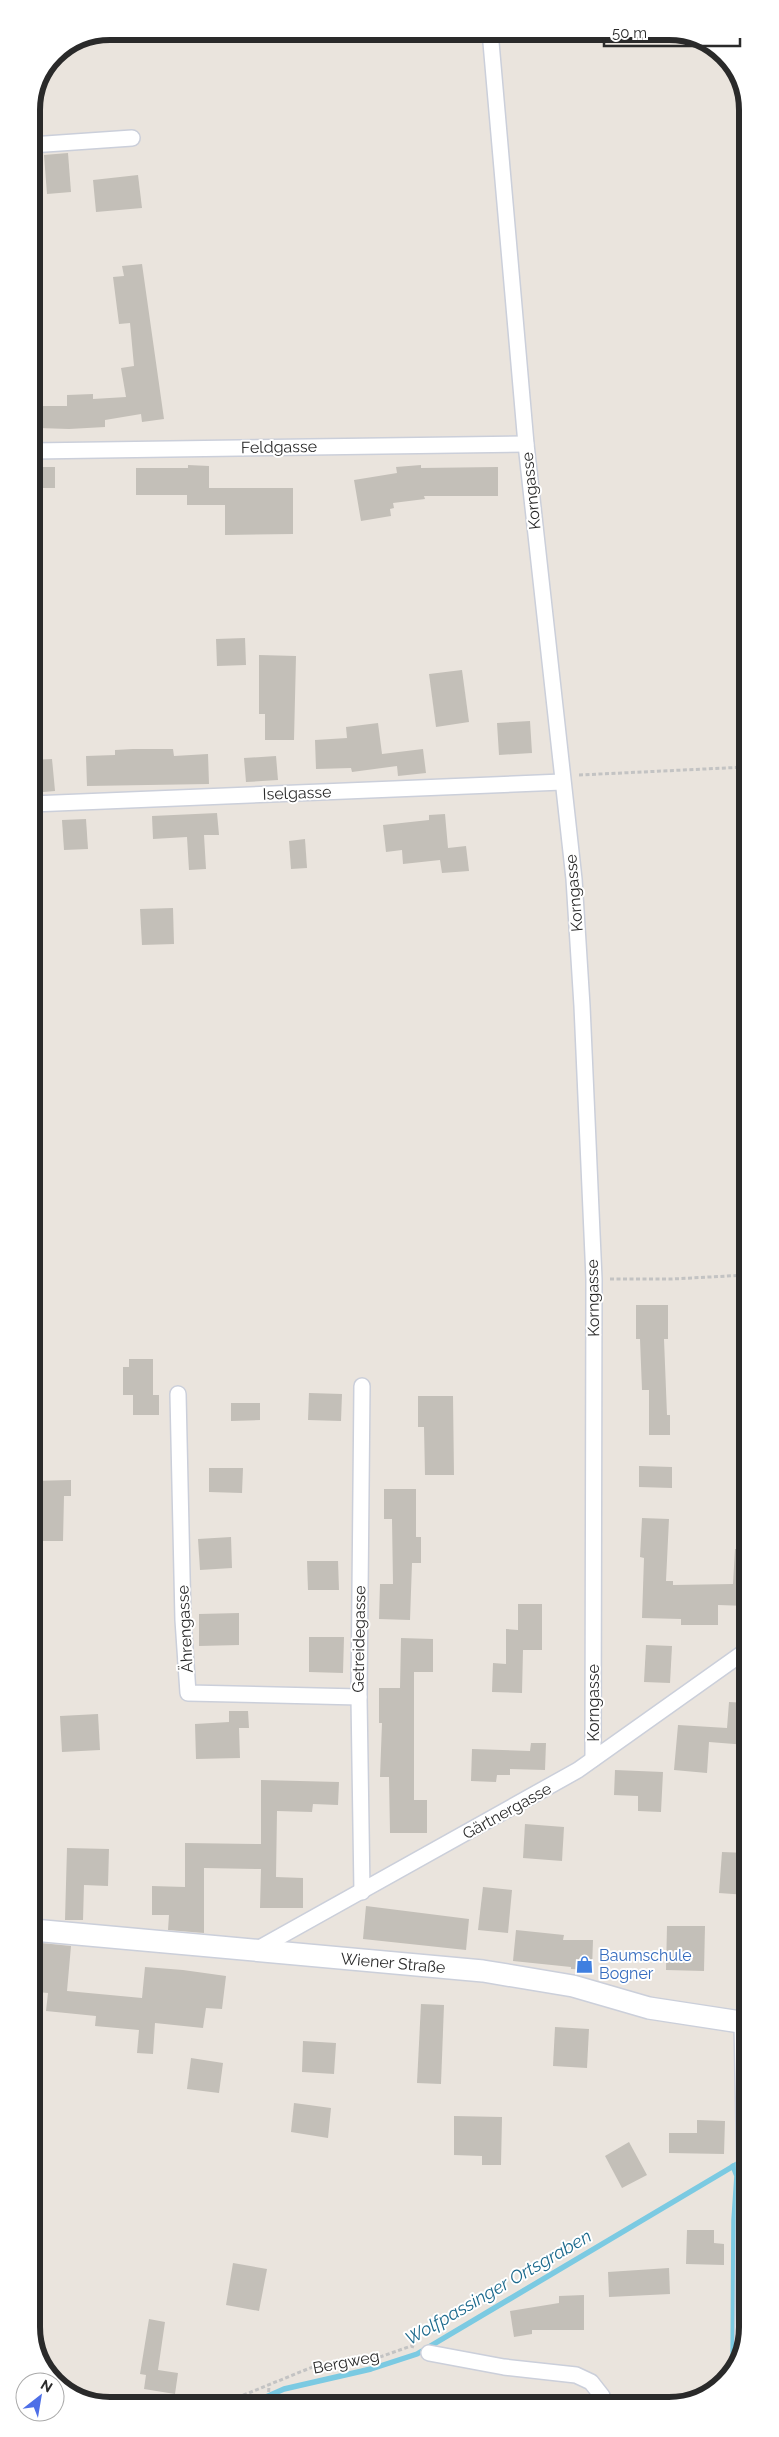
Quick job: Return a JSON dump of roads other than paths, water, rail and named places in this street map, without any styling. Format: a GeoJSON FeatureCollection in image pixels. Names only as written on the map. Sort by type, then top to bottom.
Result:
{"type":"FeatureCollection","features":[{"type":"Feature","properties":{"kind":"main road","name":"Wiener Straße"},"geometry":{"type":"LineString","coordinates":[[40,1931],[483,1970],[573,1986],[649,2008],[739,2021]]}},
{"type":"Feature","properties":{"kind":"street","name":"Korngasse"},"geometry":{"type":"LineString","coordinates":[[491,40],[526,444],[561,779],[574,878],[594,1279],[593,1759]]}},
{"type":"Feature","properties":{"kind":"street"},"geometry":{"type":"LineString","coordinates":[[40,144],[132,138]]}},
{"type":"Feature","properties":{"kind":"street","name":"Feldgasse"},"geometry":{"type":"LineString","coordinates":[[40,451],[526,444]]}},
{"type":"Feature","properties":{"kind":"street","name":"Iselgasse"},"geometry":{"type":"LineString","coordinates":[[40,804],[561,779]]}},
{"type":"Feature","properties":{"kind":"street","name":"Getreidegasse"},"geometry":{"type":"LineString","coordinates":[[362,1386],[358,1697],[362,1892]]}},
{"type":"Feature","properties":{"kind":"street","name":"Ährengasse"},"geometry":{"type":"LineString","coordinates":[[178,1394],[183,1620],[188,1693],[358,1697]]}},
{"type":"Feature","properties":{"kind":"street","name":"Gärtnergasse"},"geometry":{"type":"LineString","coordinates":[[254,1951],[578,1770],[739,1656]]}},
{"type":"Feature","properties":{"kind":"street"},"geometry":{"type":"LineString","coordinates":[[424,2350],[504,2367],[576,2375],[592,2382],[602,2397]]}},
{"type":"Feature","properties":{"kind":"waterway","name":"Wolfpassinger Ortsgraben"},"geometry":{"type":"LineString","coordinates":[[266,2397],[284,2389],[371,2369],[417,2354],[739,2163]]}},
{"type":"Feature","properties":{"kind":"waterway"},"geometry":{"type":"LineString","coordinates":[[733,2166],[737,2176],[734,2220],[733,2355]]}},
{"type":"Feature","properties":{"kind":"place","name":"Baumschule Bogner"},"geometry":{"type":"Point","coordinates":[585,1964]}}]}
